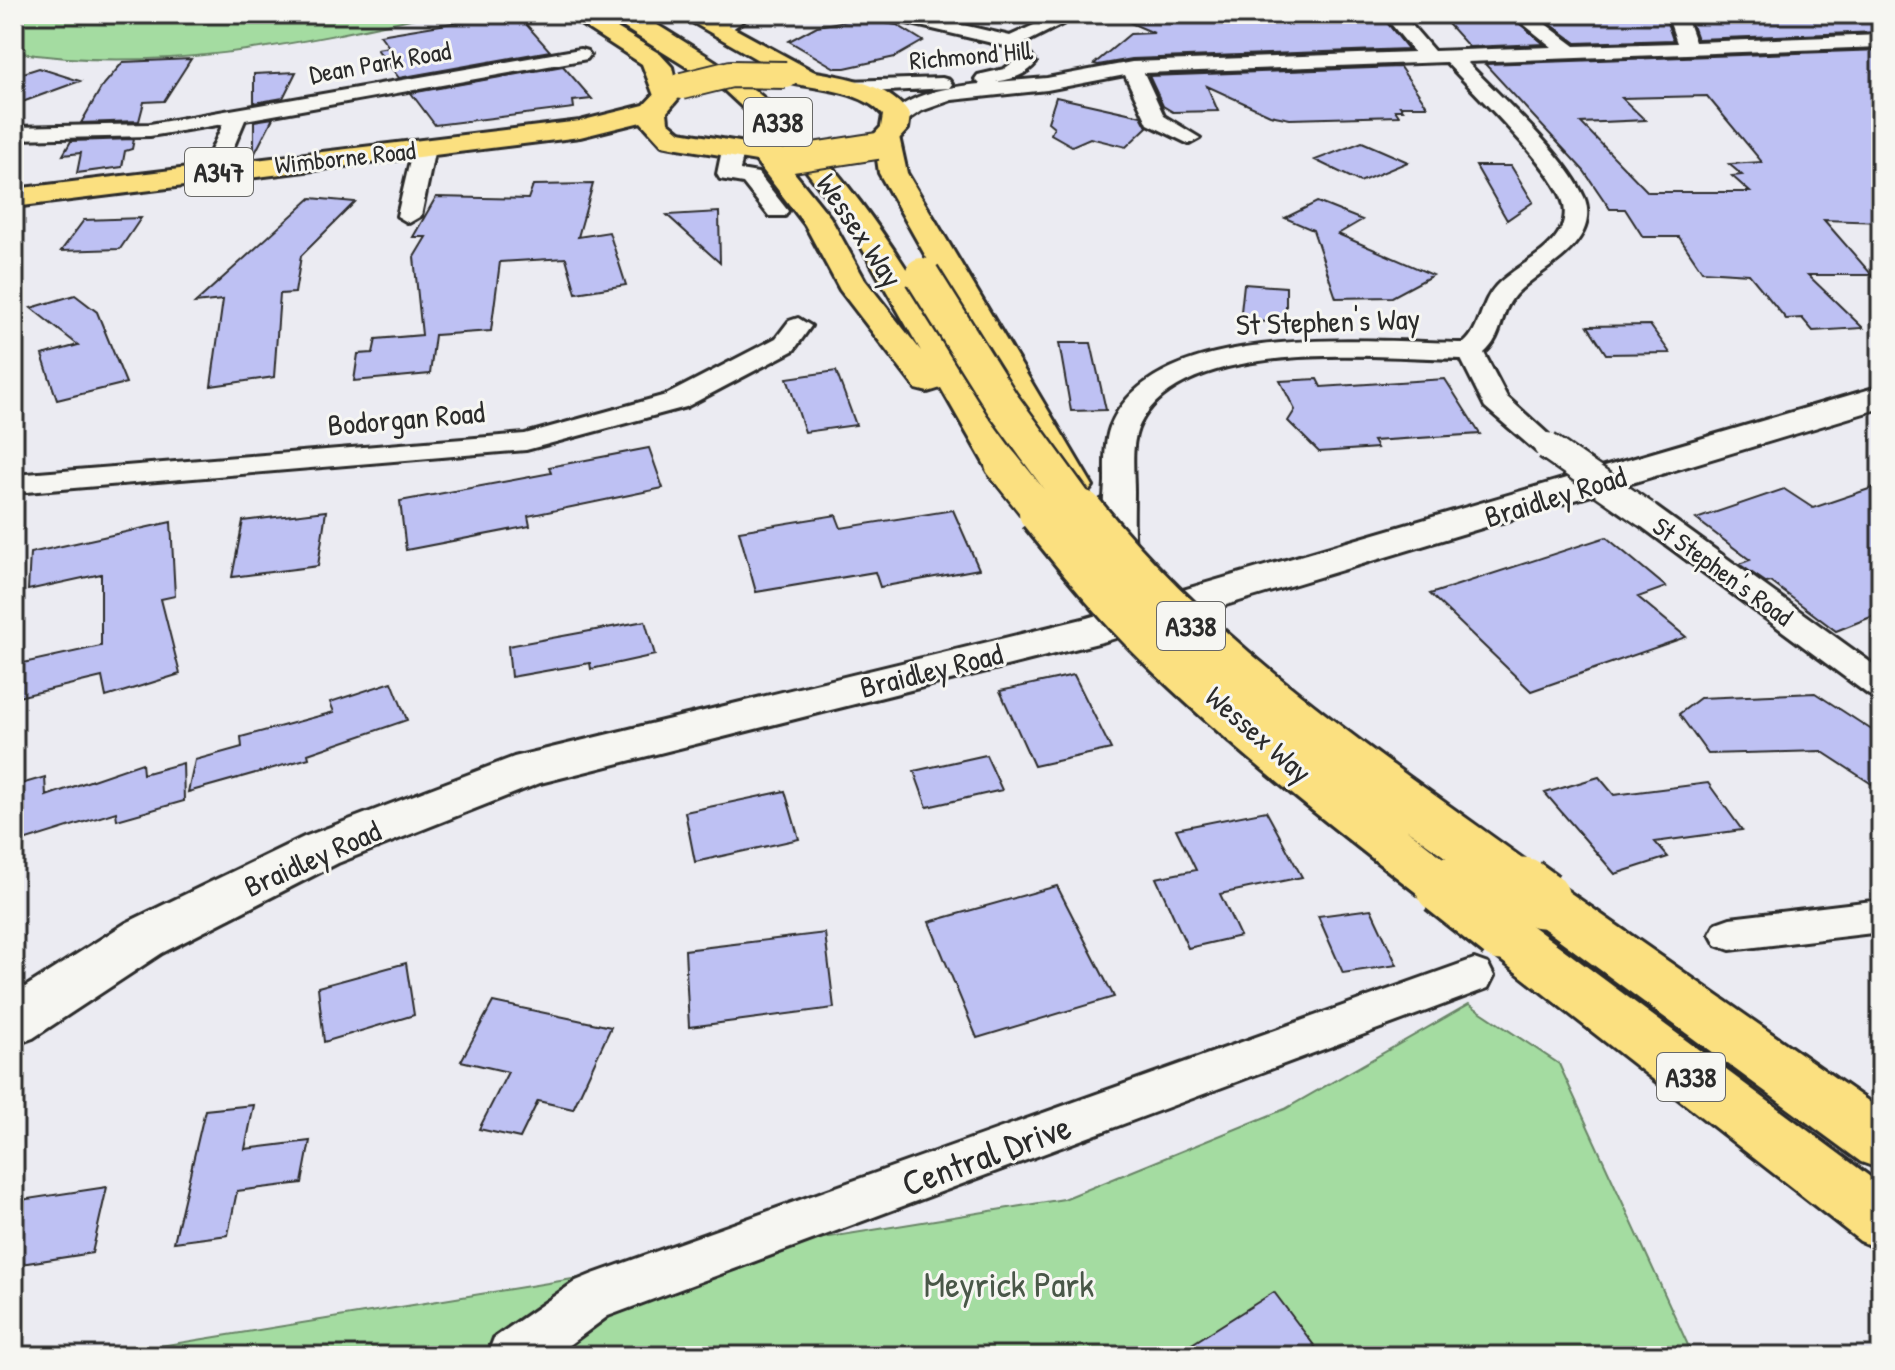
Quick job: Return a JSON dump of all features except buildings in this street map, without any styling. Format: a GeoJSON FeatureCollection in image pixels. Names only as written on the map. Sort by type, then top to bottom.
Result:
{"type":"FeatureCollection","features":[{"type":"Feature","properties":{"kind":"main road"},"geometry":{"type":"LineString","coordinates":[[577,14],[659,67],[667,97],[655,125],[672,139]]}},
{"type":"Feature","properties":{"kind":"main road","name":"Wessex Way"},"geometry":{"type":"LineString","coordinates":[[614,14],[712,68],[774,118],[846,202],[922,276],[1002,464],[1086,569],[1158,645],[1311,779],[1506,936],[1881,1221]]}},
{"type":"Feature","properties":{"kind":"main road","name":"Wessex Way"},"geometry":{"type":"LineString","coordinates":[[644,14],[752,77],[801,117],[873,198],[994,394],[1091,525],[1148,587],[1279,703],[1506,936],[1881,1143]]}},
{"type":"Feature","properties":{"kind":"main road"},"geometry":{"type":"LineString","coordinates":[[690,14],[798,77],[874,95],[893,107],[888,134],[893,173],[922,276]]}},
{"type":"Feature","properties":{"kind":"main road","name":"Wimborne Road"},"geometry":{"type":"LineString","coordinates":[[580,129],[731,74],[798,77]]}},
{"type":"Feature","properties":{"kind":"main road","name":"Wimborne Road"},"geometry":{"type":"LineString","coordinates":[[14,198],[580,129],[672,139],[780,157],[850,153],[888,134]]}},
{"type":"Feature","properties":{"kind":"main road"},"geometry":{"type":"LineString","coordinates":[[780,157],[851,283],[920,374],[1002,464]]}},
{"type":"Feature","properties":{"kind":"street"},"geometry":{"type":"LineString","coordinates":[[720,29],[743,14]]}},
{"type":"Feature","properties":{"kind":"street"},"geometry":{"type":"LineString","coordinates":[[892,14],[1012,42],[1025,58],[1021,68],[981,79]]}},
{"type":"Feature","properties":{"kind":"street"},"geometry":{"type":"LineString","coordinates":[[1012,42],[1073,14]]}},
{"type":"Feature","properties":{"kind":"street"},"geometry":{"type":"LineString","coordinates":[[1392,14],[1550,163],[1573,196],[1577,211],[1572,231],[1562,245],[1505,291],[1491,314],[1486,338],[1470,351]]}},
{"type":"Feature","properties":{"kind":"street"},"geometry":{"type":"LineString","coordinates":[[1520,14],[1570,52]]}},
{"type":"Feature","properties":{"kind":"street"},"geometry":{"type":"LineString","coordinates":[[1676,14],[1688,48]]}},
{"type":"Feature","properties":{"kind":"street","name":"Richmond Hill"},"geometry":{"type":"LineString","coordinates":[[888,134],[920,102],[945,95],[1132,68],[1881,41]]}},
{"type":"Feature","properties":{"kind":"street","name":"Dean Park Road"},"geometry":{"type":"LineString","coordinates":[[14,133],[150,130],[580,55]]}},
{"type":"Feature","properties":{"kind":"street"},"geometry":{"type":"LineString","coordinates":[[1132,68],[1155,120],[1189,138]]}},
{"type":"Feature","properties":{"kind":"street","name":"Richmond Hill"},"geometry":{"type":"LineString","coordinates":[[846,87],[900,87],[981,79],[1100,74]]}},
{"type":"Feature","properties":{"kind":"street"},"geometry":{"type":"LineString","coordinates":[[212,172],[237,115]]}},
{"type":"Feature","properties":{"kind":"street"},"geometry":{"type":"LineString","coordinates":[[409,216],[424,148]]}},
{"type":"Feature","properties":{"kind":"street"},"geometry":{"type":"LineString","coordinates":[[733,150],[728,174],[750,178],[777,211]]}},
{"type":"Feature","properties":{"kind":"street","name":"Bodorgan Road"},"geometry":{"type":"LineString","coordinates":[[14,484],[526,442],[676,401],[798,341]]}},
{"type":"Feature","properties":{"kind":"street","name":"St Stephen's Way"},"geometry":{"type":"LineString","coordinates":[[1155,613],[1129,584],[1120,559],[1124,427],[1156,387],[1228,357],[1269,351],[1470,351]]}},
{"type":"Feature","properties":{"kind":"street","name":"St Stephen's Road"},"geometry":{"type":"LineString","coordinates":[[1470,351],[1495,401],[1547,446],[1881,687]]}},
{"type":"Feature","properties":{"kind":"street","name":"Braidley Road"},"geometry":{"type":"LineString","coordinates":[[14,1022],[144,938],[309,856],[530,769],[1155,613],[1881,397]]}},
{"type":"Feature","properties":{"kind":"street"},"geometry":{"type":"LineString","coordinates":[[1730,934],[1780,942],[1881,916]]}},
{"type":"Feature","properties":{"kind":"street","name":"Central Drive"},"geometry":{"type":"LineString","coordinates":[[512,1356],[593,1298],[1506,936]]}},
{"type":"Feature","properties":{"kind":"green space"},"geometry":{"type":"Polygon","coordinates":[[[14,14],[433,14],[329,36],[225,53],[120,60],[14,52],[14,14]]]}},
{"type":"Feature","properties":{"kind":"green space","name":"Meyrick Park"},"geometry":{"type":"Polygon","coordinates":[[[1469,1004],[1559,1064],[1693,1356],[99,1356],[1064,1199],[1285,1109],[1469,1004]]]}}]}
